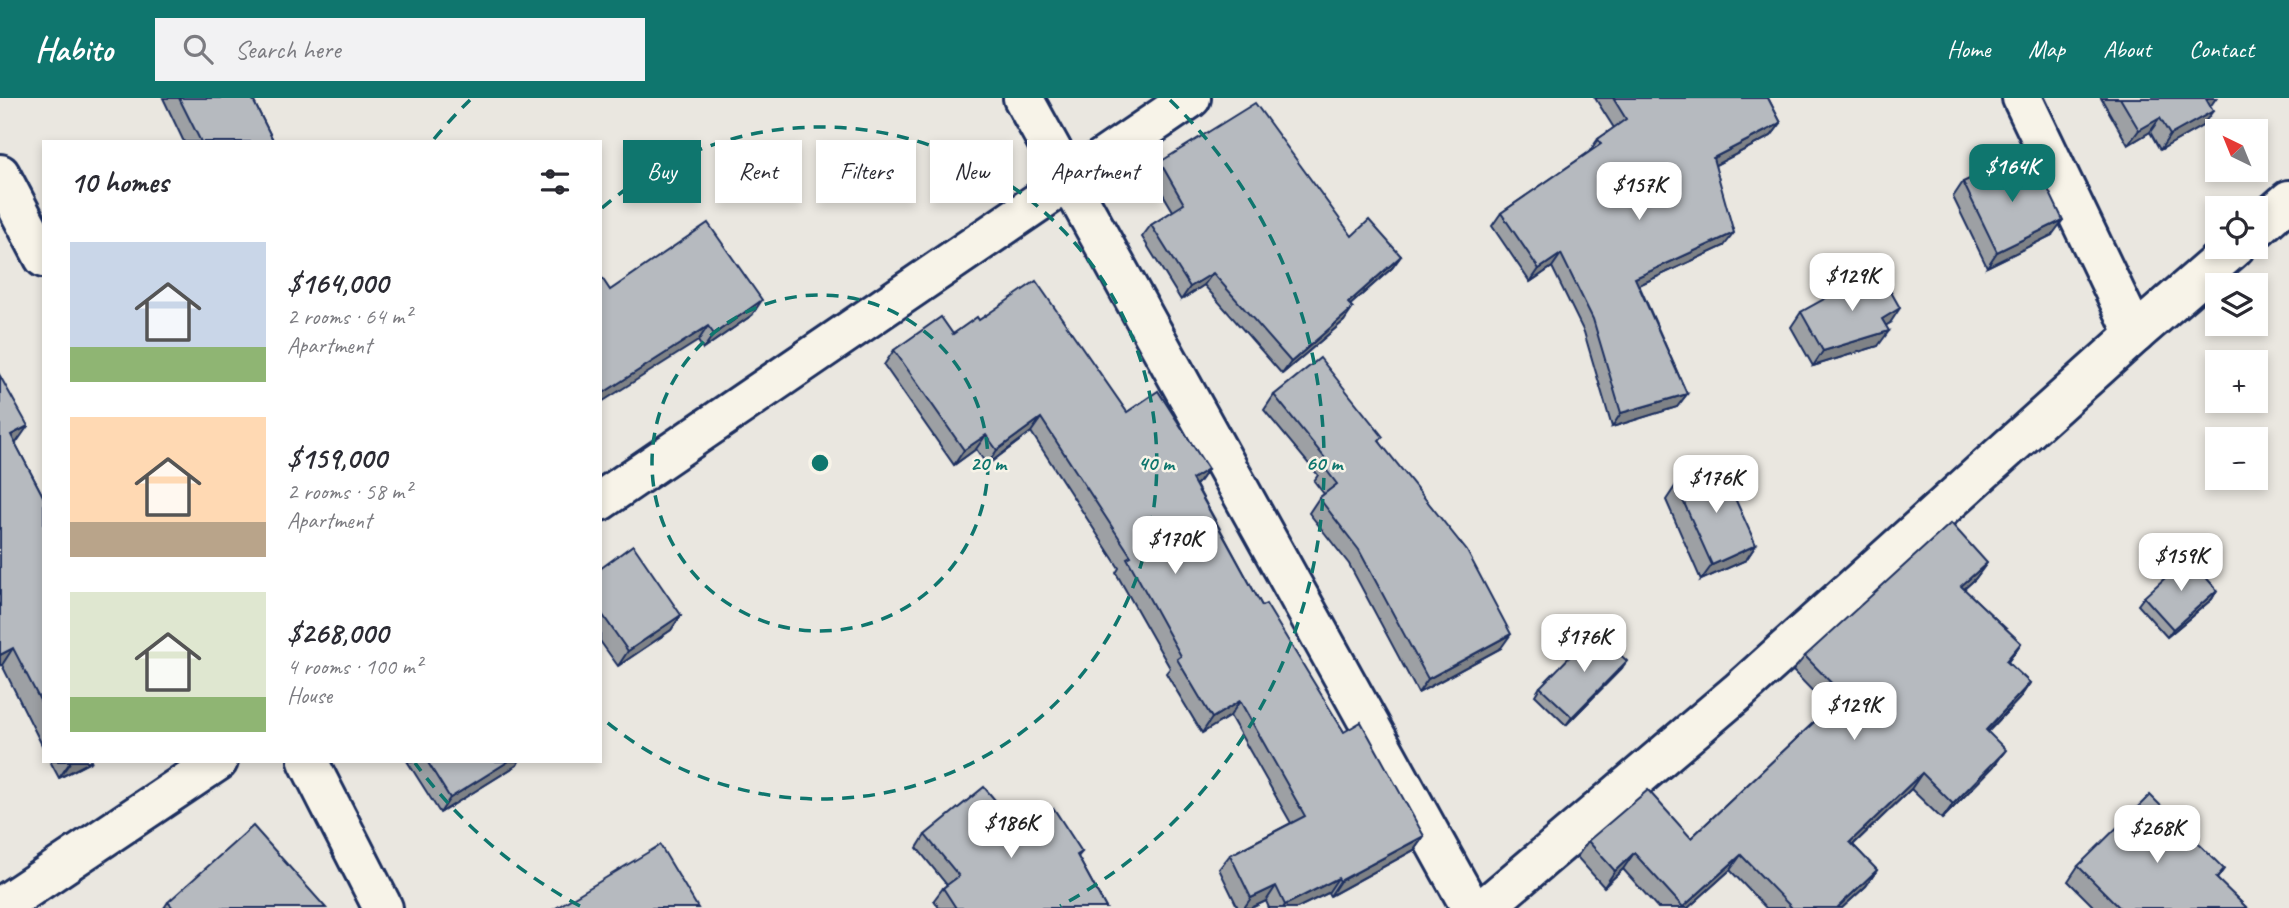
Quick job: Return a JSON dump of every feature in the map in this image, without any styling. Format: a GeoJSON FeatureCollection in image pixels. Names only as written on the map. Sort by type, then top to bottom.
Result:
{"type":"FeatureCollection","features":[{"type":"Feature","properties":{"kind":"street"},"geometry":{"type":"LineString","coordinates":[[1023,98],[1046,140]]}},
{"type":"Feature","properties":{"kind":"street"},"geometry":{"type":"LineString","coordinates":[[1129,140],[1191,98]]}},
{"type":"Feature","properties":{"kind":"street"},"geometry":{"type":"LineString","coordinates":[[2022,98],[2134,334]]}},
{"type":"Feature","properties":{"kind":"street"},"geometry":{"type":"LineString","coordinates":[[0,174],[42,254]]}},
{"type":"Feature","properties":{"kind":"street"},"geometry":{"type":"LineString","coordinates":[[2268,218],[2289,200]]}},
{"type":"Feature","properties":{"kind":"street"},"geometry":{"type":"LineString","coordinates":[[602,500],[1036,203]]}},
{"type":"Feature","properties":{"kind":"street"},"geometry":{"type":"LineString","coordinates":[[1080,203],[1471,908]]}},
{"type":"Feature","properties":{"kind":"street"},"geometry":{"type":"LineString","coordinates":[[1484,908],[1738,692],[2134,334],[2221,259]]}},
{"type":"Feature","properties":{"kind":"street"},"geometry":{"type":"LineString","coordinates":[[0,907],[215,763]]}},
{"type":"Feature","properties":{"kind":"street"},"geometry":{"type":"LineString","coordinates":[[309,763],[383,908]]}},
{"type":"Feature","properties":{"kind":"building"},"geometry":{"type":"Polygon","coordinates":[[[179,98],[252,98],[273,140],[200,140],[179,98]]]}},
{"type":"Feature","properties":{"kind":"building"},"geometry":{"type":"Polygon","coordinates":[[[1613,98],[1768,98],[1781,123],[1713,158],[1734,233],[1635,278],[1687,394],[1621,413],[1593,319],[1561,254],[1539,269],[1501,213],[1601,144],[1598,139],[1626,119],[1613,98]]]}},
{"type":"Feature","properties":{"kind":"building"},"geometry":{"type":"Polygon","coordinates":[[[2120,98],[2208,98],[2206,99],[2213,111],[2170,135],[2160,118],[2139,130],[2120,98]]]}},
{"type":"Feature","properties":{"kind":"building"},"geometry":{"type":"Polygon","coordinates":[[[1255,103],[1352,236],[1369,220],[1401,256],[1348,303],[1353,308],[1291,362],[1213,273],[1190,287],[1151,225],[1184,204],[1163,167],[1163,160],[1255,103]]]}},
{"type":"Feature","properties":{"kind":"building"},"geometry":{"type":"Polygon","coordinates":[[[2009,160],[2018,178],[2038,168],[2063,220],[1997,252],[1963,182],[2009,160]]]}},
{"type":"Feature","properties":{"kind":"building"},"geometry":{"type":"Polygon","coordinates":[[[708,223],[762,300],[714,334],[708,326],[602,394],[602,278],[610,290],[708,223]]]}},
{"type":"Feature","properties":{"kind":"building"},"geometry":{"type":"Polygon","coordinates":[[[1878,269],[1900,308],[1882,319],[1889,331],[1823,351],[1801,312],[1878,269]]]}},
{"type":"Feature","properties":{"kind":"building"},"geometry":{"type":"Polygon","coordinates":[[[1036,281],[1127,412],[1158,391],[1208,469],[1192,479],[1262,606],[1266,604],[1344,732],[1361,722],[1424,836],[1340,881],[1338,878],[1285,905],[1276,886],[1251,898],[1230,855],[1305,816],[1240,701],[1212,718],[1177,659],[1181,656],[1127,558],[1131,556],[1041,418],[997,450],[986,435],[964,450],[894,350],[941,317],[953,334],[977,317],[979,320],[1036,281]]]}},
{"type":"Feature","properties":{"kind":"building"},"geometry":{"type":"Polygon","coordinates":[[[1320,358],[1383,437],[1379,441],[1467,551],[1511,634],[1428,679],[1359,550],[1319,498],[1337,484],[1324,467],[1329,463],[1274,395],[1320,358]]]}},
{"type":"Feature","properties":{"kind":"building"},"geometry":{"type":"Polygon","coordinates":[[[0,376],[28,426],[11,435],[42,494],[42,704],[13,648],[0,655],[0,376]]]}},
{"type":"Feature","properties":{"kind":"building"},"geometry":{"type":"Polygon","coordinates":[[[1720,465],[1756,545],[1712,565],[1676,485],[1720,465]]]}},
{"type":"Feature","properties":{"kind":"building"},"geometry":{"type":"Polygon","coordinates":[[[1951,523],[1987,563],[1961,586],[2021,643],[2006,661],[2030,683],[1986,730],[2006,750],[1953,804],[1922,773],[1850,842],[1877,870],[1837,908],[1792,908],[1741,855],[1683,907],[1634,853],[1615,871],[1588,841],[1648,790],[1691,838],[1843,695],[1805,656],[1951,523]]]}},
{"type":"Feature","properties":{"kind":"building"},"geometry":{"type":"Polygon","coordinates":[[[633,545],[681,615],[628,651],[602,614],[602,568],[633,545]]]}},
{"type":"Feature","properties":{"kind":"building"},"geometry":{"type":"Polygon","coordinates":[[[2188,557],[2217,590],[2173,629],[2144,597],[2188,557]]]}},
{"type":"Feature","properties":{"kind":"building"},"geometry":{"type":"Polygon","coordinates":[[[1595,631],[1627,661],[1572,717],[1540,687],[1595,631]]]}},
{"type":"Feature","properties":{"kind":"building"},"geometry":{"type":"Polygon","coordinates":[[[428,763],[506,763],[450,798],[428,763]]]}},
{"type":"Feature","properties":{"kind":"building"},"geometry":{"type":"Polygon","coordinates":[[[984,787],[1021,831],[1054,809],[1082,852],[1077,855],[1106,908],[956,908],[943,888],[959,876],[925,835],[984,787]]]}},
{"type":"Feature","properties":{"kind":"building"},"geometry":{"type":"Polygon","coordinates":[[[2150,795],[2224,869],[2216,878],[2247,908],[2120,908],[2078,866],[2150,795]]]}},
{"type":"Feature","properties":{"kind":"building"},"geometry":{"type":"Polygon","coordinates":[[[253,826],[326,908],[173,908],[168,902],[253,826]]]}},
{"type":"Feature","properties":{"kind":"building"},"geometry":{"type":"Polygon","coordinates":[[[660,845],[698,908],[556,908],[660,845]]]}}]}
